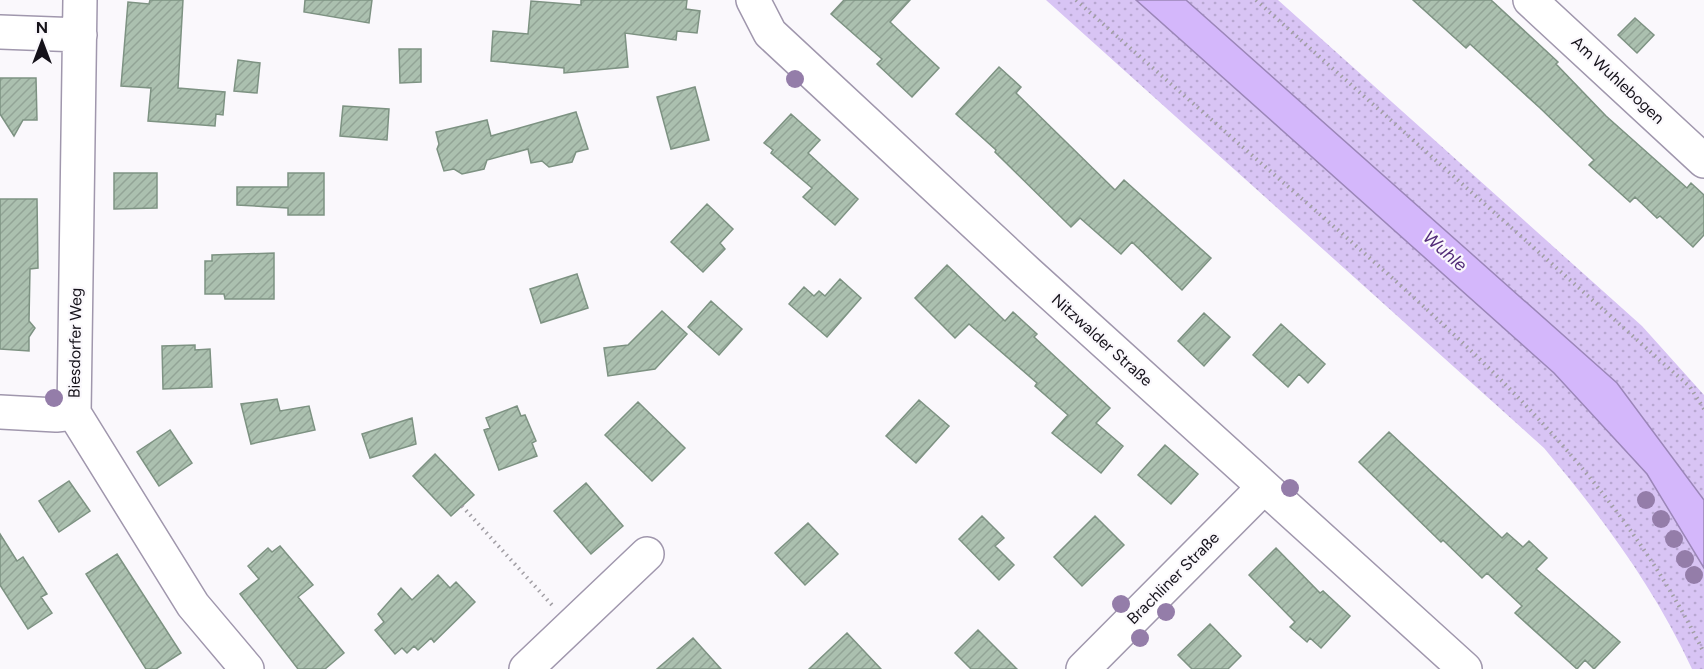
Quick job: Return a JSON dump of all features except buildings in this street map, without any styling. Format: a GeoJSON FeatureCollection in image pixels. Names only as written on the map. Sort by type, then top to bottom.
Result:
{"type":"FeatureCollection","features":[{"type":"Feature","properties":{"kind":"street","name":"Biesdorfer Weg"},"geometry":{"type":"LineString","coordinates":[[80,0],[74,413],[194,605],[247,669]]}},
{"type":"Feature","properties":{"kind":"street","name":"Nitzwalder Straße"},"geometry":{"type":"LineString","coordinates":[[753,0],[770,33],[1464,669]]}},
{"type":"Feature","properties":{"kind":"street","name":"Am Wuhlebogen"},"geometry":{"type":"LineString","coordinates":[[1530,0],[1704,160]]}},
{"type":"Feature","properties":{"kind":"street"},"geometry":{"type":"LineString","coordinates":[[0,32],[80,35]]}},
{"type":"Feature","properties":{"kind":"street"},"geometry":{"type":"LineString","coordinates":[[0,412],[57,415],[74,413]]}},
{"type":"Feature","properties":{"kind":"street","name":"Brachliner Straße"},"geometry":{"type":"LineString","coordinates":[[1083,669],[1264,487]]}},
{"type":"Feature","properties":{"kind":"street"},"geometry":{"type":"LineString","coordinates":[[526,669],[647,554]]}},
{"type":"Feature","properties":{"kind":"path"},"geometry":{"type":"LineString","coordinates":[[1076,0],[1452,331],[1563,443],[1606,494],[1646,551],[1704,653]]}},
{"type":"Feature","properties":{"kind":"path"},"geometry":{"type":"LineString","coordinates":[[1256,0],[1690,387],[1704,409]]}},
{"type":"Feature","properties":{"kind":"path"},"geometry":{"type":"LineString","coordinates":[[462,506],[572,626]]}},
{"type":"Feature","properties":{"kind":"shaded area"},"geometry":{"type":"Polygon","coordinates":[[[1046,0],[1136,0],[1554,373],[1647,474],[1704,568],[1704,669],[1692,669],[1661,610],[1626,554],[1544,448],[1046,0]]]}},
{"type":"Feature","properties":{"kind":"shaded area"},"geometry":{"type":"Polygon","coordinates":[[[1186,0],[1278,0],[1642,326],[1704,395],[1704,500],[1617,383],[1186,0]]]}},
{"type":"Feature","properties":{"kind":"water","name":"Wuhle"},"geometry":{"type":"Polygon","coordinates":[[[1136,0],[1186,0],[1617,383],[1704,500],[1704,568],[1647,474],[1554,373],[1136,0]]]}}]}
